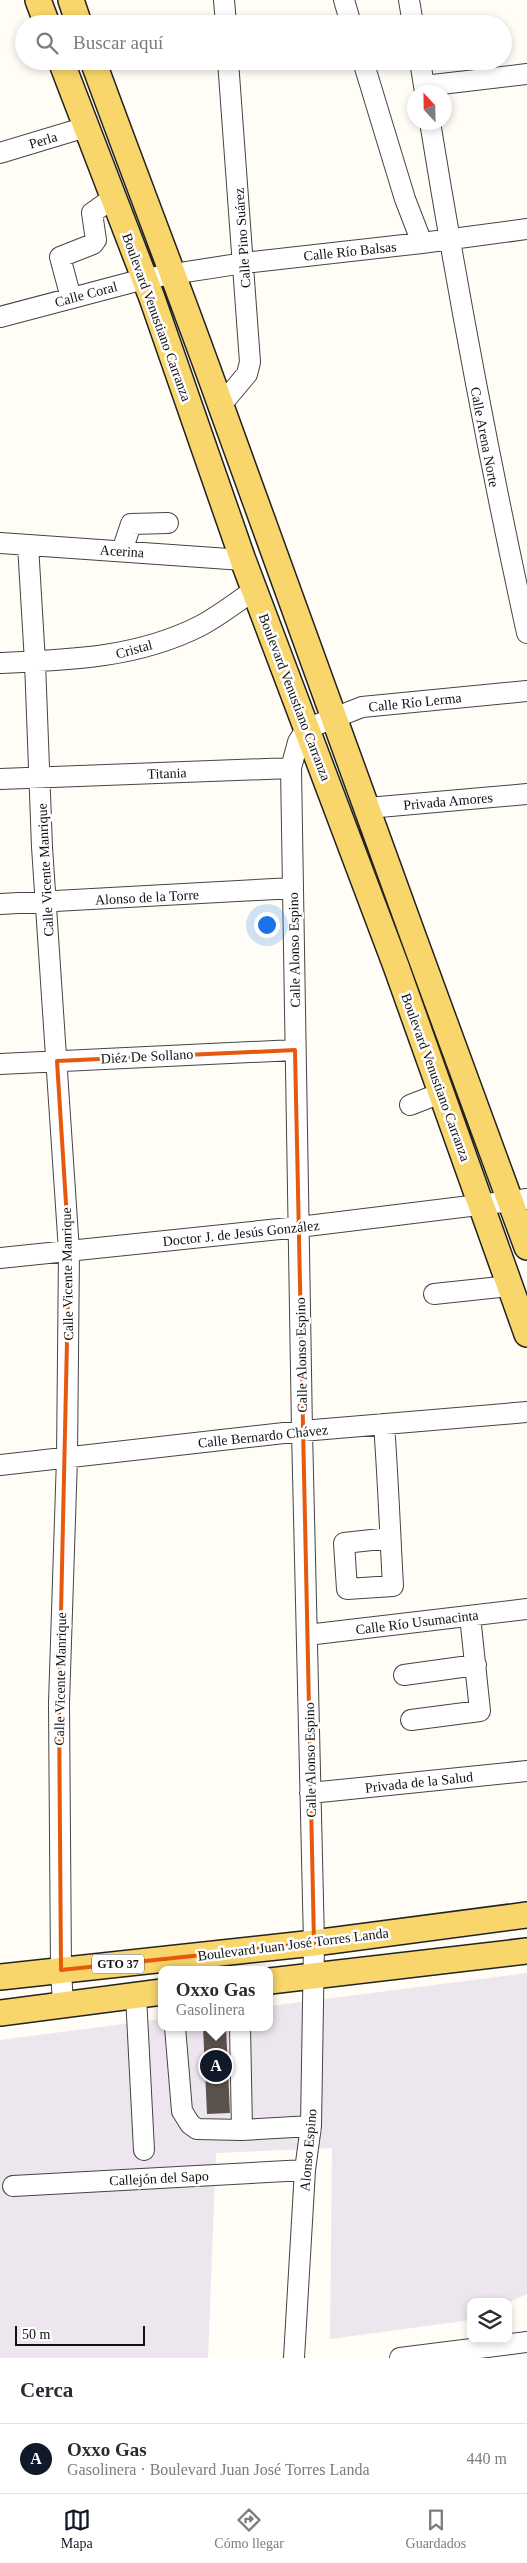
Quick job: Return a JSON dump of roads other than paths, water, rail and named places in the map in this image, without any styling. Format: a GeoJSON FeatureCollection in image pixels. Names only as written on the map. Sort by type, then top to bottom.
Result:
{"type":"FeatureCollection","features":[{"type":"Feature","properties":{"kind":"main road"},"geometry":{"type":"LineString","coordinates":[[38,0],[44,15]]}},
{"type":"Feature","properties":{"kind":"main road"},"geometry":{"type":"LineString","coordinates":[[70,0],[76,15]]}},
{"type":"Feature","properties":{"kind":"main road","name":"Boulevard Venustiano Carranza"},"geometry":{"type":"LineString","coordinates":[[64,70],[144,279],[254,590],[396,966],[527,1334]]}},
{"type":"Feature","properties":{"kind":"main road","name":"Boulevard Venustiano Carranza"},"geometry":{"type":"LineString","coordinates":[[96,70],[368,808],[519,1201],[527,1247]]}},
{"type":"Feature","properties":{"kind":"main road","name":"Boulevard Juan José Torres Landa"},"geometry":{"type":"LineString","coordinates":[[0,1977],[314,1942],[527,1915]]}},
{"type":"Feature","properties":{"kind":"main road"},"geometry":{"type":"LineString","coordinates":[[273,1981],[527,1951]]}},
{"type":"Feature","properties":{"kind":"main road"},"geometry":{"type":"LineString","coordinates":[[0,2013],[158,1993]]}},
{"type":"Feature","properties":{"kind":"street"},"geometry":{"type":"LineString","coordinates":[[224,0],[225,15]]}},
{"type":"Feature","properties":{"kind":"street"},"geometry":{"type":"LineString","coordinates":[[344,0],[348,15]]}},
{"type":"Feature","properties":{"kind":"street"},"geometry":{"type":"LineString","coordinates":[[409,0],[412,15]]}},
{"type":"Feature","properties":{"kind":"street","name":"Calle Pino Suárez"},"geometry":{"type":"LineString","coordinates":[[221,405],[247,374],[250,362],[229,70]]}},
{"type":"Feature","properties":{"kind":"street"},"geometry":{"type":"LineString","coordinates":[[366,70],[405,200],[422,243]]}},
{"type":"Feature","properties":{"kind":"street"},"geometry":{"type":"LineString","coordinates":[[422,70],[424,85]]}},
{"type":"Feature","properties":{"kind":"street"},"geometry":{"type":"LineString","coordinates":[[452,85],[527,74]]}},
{"type":"Feature","properties":{"kind":"street","name":"Perla"},"geometry":{"type":"LineString","coordinates":[[0,153],[86,127]]}},
{"type":"Feature","properties":{"kind":"street","name":"Calle Arena Norte"},"geometry":{"type":"LineString","coordinates":[[431,130],[449,239],[492,473],[527,633]]}},
{"type":"Feature","properties":{"kind":"street"},"geometry":{"type":"LineString","coordinates":[[71,298],[60,257],[93,244],[96,240],[92,213],[113,198]]}},
{"type":"Feature","properties":{"kind":"street","name":"Calle Río Balsas"},"geometry":{"type":"LineString","coordinates":[[173,274],[244,263],[527,229]]}},
{"type":"Feature","properties":{"kind":"street","name":"Calle Coral"},"geometry":{"type":"LineString","coordinates":[[0,317],[144,279],[173,274]]}},
{"type":"Feature","properties":{"kind":"street"},"geometry":{"type":"LineString","coordinates":[[122,551],[131,524],[168,523]]}},
{"type":"Feature","properties":{"kind":"street","name":"Acerina"},"geometry":{"type":"LineString","coordinates":[[0,543],[243,560]]}},
{"type":"Feature","properties":{"kind":"street","name":"Calle Vicente Manrique"},"geometry":{"type":"LineString","coordinates":[[28,545],[35,662],[42,847],[69,1251],[67,1458],[59,1703],[61,1970],[63,2005]]}},
{"type":"Feature","properties":{"kind":"street","name":"Cristal"},"geometry":{"type":"LineString","coordinates":[[0,664],[112,656],[149,646],[202,625],[254,590]]}},
{"type":"Feature","properties":{"kind":"street","name":"Calle Río Lerma"},"geometry":{"type":"LineString","coordinates":[[306,729],[362,707],[527,691]]}},
{"type":"Feature","properties":{"kind":"street"},"geometry":{"type":"LineString","coordinates":[[291,768],[298,742],[306,729]]}},
{"type":"Feature","properties":{"kind":"street","name":"Titania"},"geometry":{"type":"LineString","coordinates":[[0,779],[291,768]]}},
{"type":"Feature","properties":{"kind":"street","name":"Calle Alonso Espino"},"geometry":{"type":"LineString","coordinates":[[291,768],[302,1431],[314,1942]]}},
{"type":"Feature","properties":{"kind":"street","name":"Privada Amores"},"geometry":{"type":"LineString","coordinates":[[368,808],[527,794]]}},
{"type":"Feature","properties":{"kind":"street","name":"Alonso de la Torre"},"geometry":{"type":"LineString","coordinates":[[0,904],[46,903],[293,888]]}},
{"type":"Feature","properties":{"kind":"street","name":"Diéz De Sollano"},"geometry":{"type":"LineString","coordinates":[[0,1064],[295,1050]]}},
{"type":"Feature","properties":{"kind":"street"},"geometry":{"type":"LineString","coordinates":[[410,1104],[441,1093]]}},
{"type":"Feature","properties":{"kind":"street","name":"Doctor J. de Jesús González"},"geometry":{"type":"LineString","coordinates":[[0,1258],[519,1201]]}},
{"type":"Feature","properties":{"kind":"street"},"geometry":{"type":"LineString","coordinates":[[434,1294],[510,1286]]}},
{"type":"Feature","properties":{"kind":"street","name":"Calle Bernardo Chávez"},"geometry":{"type":"LineString","coordinates":[[0,1465],[302,1431],[527,1412]]}},
{"type":"Feature","properties":{"kind":"street"},"geometry":{"type":"LineString","coordinates":[[384,1424],[390,1538]]}},
{"type":"Feature","properties":{"kind":"street","name":"Calle Río Usumacinta"},"geometry":{"type":"LineString","coordinates":[[307,1635],[527,1610]]}},
{"type":"Feature","properties":{"kind":"street"},"geometry":{"type":"LineString","coordinates":[[411,1720],[480,1711],[470,1616]]}},
{"type":"Feature","properties":{"kind":"street"},"geometry":{"type":"LineString","coordinates":[[404,1676],[476,1665]]}},
{"type":"Feature","properties":{"kind":"street","name":"Privada de la Salud"},"geometry":{"type":"LineString","coordinates":[[310,1793],[527,1771]]}},
{"type":"Feature","properties":{"kind":"street","name":"Alonso Espino"},"geometry":{"type":"LineString","coordinates":[[294,2358],[305,2170],[312,2126],[314,1942]]}},
{"type":"Feature","properties":{"kind":"street"},"geometry":{"type":"LineString","coordinates":[[136,1996],[144,2150]]}},
{"type":"Feature","properties":{"kind":"street"},"geometry":{"type":"LineString","coordinates":[[175,2031],[180,2100],[186,2119],[197,2129],[242,2130],[312,2126]]}},
{"type":"Feature","properties":{"kind":"street"},"geometry":{"type":"LineString","coordinates":[[240,2031],[242,2130]]}},
{"type":"Feature","properties":{"kind":"street","name":"Callejón del Sapo"},"geometry":{"type":"LineString","coordinates":[[13,2186],[305,2170]]}},
{"type":"Feature","properties":{"kind":"street"},"geometry":{"type":"LineString","coordinates":[[400,2358],[527,2342]]}},
{"type":"Feature","properties":{"kind":"place","name":"Oxxo Gas"},"geometry":{"type":"Point","coordinates":[216,2066]}}]}
